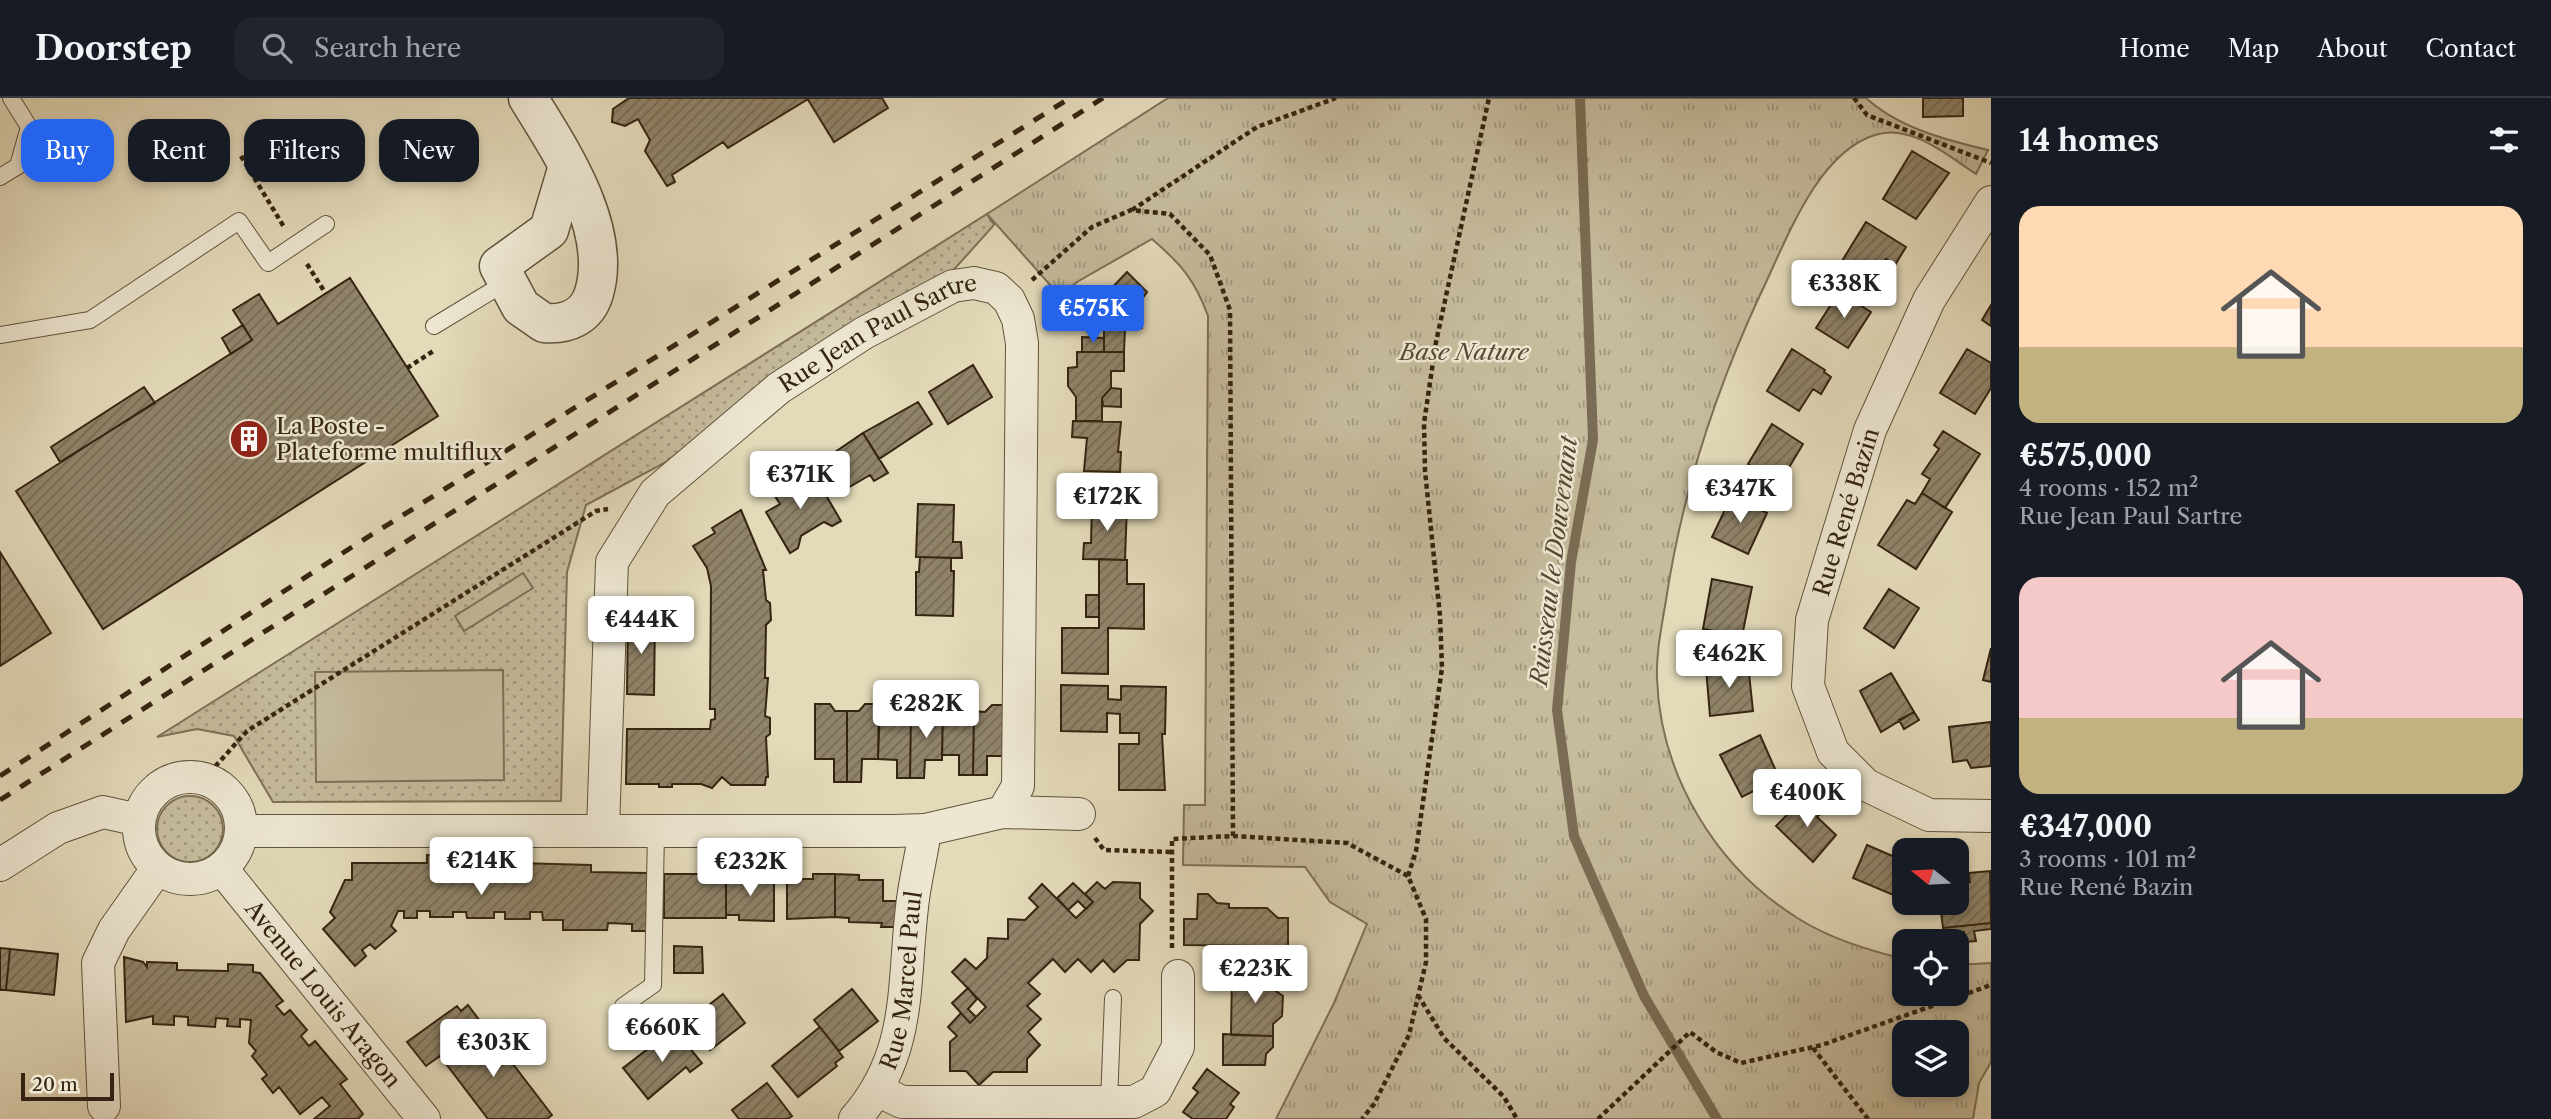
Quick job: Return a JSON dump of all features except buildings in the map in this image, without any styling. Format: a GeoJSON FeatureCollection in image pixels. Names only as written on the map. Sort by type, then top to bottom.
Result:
{"type":"FeatureCollection","features":[{"type":"Feature","properties":{"kind":"street"},"geometry":{"type":"LineString","coordinates":[[528,98],[568,166],[595,233],[600,258],[592,302],[572,321],[544,323],[521,307],[499,266],[549,230],[568,166]]}},
{"type":"Feature","properties":{"kind":"street","name":"Rue René Bazin"},"geometry":{"type":"LineString","coordinates":[[1991,202],[1929,300],[1870,430],[1812,620],[1808,685],[1833,752],[1866,785],[1929,815],[1991,816]]}},
{"type":"Feature","properties":{"kind":"street","name":"Rue Jean Paul Sartre"},"geometry":{"type":"LineString","coordinates":[[603,830],[612,562],[655,493],[779,388],[864,333],[953,286],[974,284],[996,288],[1009,300],[1018,319],[1022,342],[1018,786],[1003,812]]}},
{"type":"Feature","properties":{"kind":"street"},"geometry":{"type":"LineString","coordinates":[[187,777],[204,779],[219,786],[232,798],[239,813],[239,845],[222,869],[197,880],[182,880],[157,869],[142,847],[139,820],[145,804],[155,790],[170,781],[187,777]]}},
{"type":"Feature","properties":{"kind":"street"},"geometry":{"type":"LineString","coordinates":[[0,865],[58,828],[103,812],[139,820]]}},
{"type":"Feature","properties":{"kind":"street"},"geometry":{"type":"LineString","coordinates":[[241,831],[925,830],[1003,812],[1079,814]]}},
{"type":"Feature","properties":{"kind":"street","name":"Rue Marcel Paul"},"geometry":{"type":"LineString","coordinates":[[855,1119],[877,1090],[892,1061],[902,1023],[913,898],[925,830]]}},
{"type":"Feature","properties":{"kind":"street"},"geometry":{"type":"LineString","coordinates":[[104,1106],[98,963],[114,930],[157,869]]}},
{"type":"Feature","properties":{"kind":"street","name":"Avenue Louis Aragon"},"geometry":{"type":"LineString","coordinates":[[222,869],[425,1119]]}},
{"type":"Feature","properties":{"kind":"street"},"geometry":{"type":"LineString","coordinates":[[877,1090],[902,1102],[1071,1111],[1109,1102],[1133,1102],[1155,1091],[1178,1047],[1178,976]]}},
{"type":"Feature","properties":{"kind":"lane"},"geometry":{"type":"LineString","coordinates":[[0,177],[18,166],[29,127],[10,98]]}},
{"type":"Feature","properties":{"kind":"lane"},"geometry":{"type":"LineString","coordinates":[[0,335],[90,320],[239,220],[268,263],[326,224]]}},
{"type":"Feature","properties":{"kind":"lane"},"geometry":{"type":"LineString","coordinates":[[434,326],[508,281]]}},
{"type":"Feature","properties":{"kind":"lane"},"geometry":{"type":"LineString","coordinates":[[623,1006],[653,985],[656,831]]}},
{"type":"Feature","properties":{"kind":"lane"},"geometry":{"type":"LineString","coordinates":[[1109,1102],[1113,998]]}},
{"type":"Feature","properties":{"kind":"path"},"geometry":{"type":"LineString","coordinates":[[1009,300],[1092,227],[1131,210],[1257,127],[1336,98]]}},
{"type":"Feature","properties":{"kind":"path"},"geometry":{"type":"LineString","coordinates":[[1408,876],[1416,851],[1442,668],[1440,616],[1425,471],[1424,423],[1437,342],[1489,98]]}},
{"type":"Feature","properties":{"kind":"path"},"geometry":{"type":"LineString","coordinates":[[1854,98],[1867,115],[1991,163]]}},
{"type":"Feature","properties":{"kind":"path"},"geometry":{"type":"LineString","coordinates":[[1131,210],[1170,214],[1210,255],[1230,310],[1233,836]]}},
{"type":"Feature","properties":{"kind":"path"},"geometry":{"type":"LineString","coordinates":[[204,779],[247,731],[596,511],[620,508],[638,520]]}},
{"type":"Feature","properties":{"kind":"path"},"geometry":{"type":"LineString","coordinates":[[1079,814],[1104,850],[1172,852]]}},
{"type":"Feature","properties":{"kind":"path"},"geometry":{"type":"LineString","coordinates":[[1178,976],[1172,958],[1172,839],[1233,836],[1347,843],[1408,876],[1426,919],[1426,962],[1409,1035],[1374,1104],[1362,1119]]}},
{"type":"Feature","properties":{"kind":"path"},"geometry":{"type":"LineString","coordinates":[[1598,1119],[1690,1032],[1716,1052],[1741,1063],[1813,1047],[1991,985]]}},
{"type":"Feature","properties":{"kind":"path"},"geometry":{"type":"LineString","coordinates":[[1418,995],[1444,1038],[1504,1097],[1517,1119]]}},
{"type":"Feature","properties":{"kind":"path"},"geometry":{"type":"LineString","coordinates":[[1813,1047],[1868,1119]]}},
{"type":"Feature","properties":{"kind":"green space","name":"Base Nature"},"geometry":{"type":"Polygon","coordinates":[[[1168,98],[1866,98],[1908,125],[1988,150],[1976,174],[1928,143],[1915,137],[1889,132],[1854,145],[1836,160],[1819,180],[1780,251],[1744,332],[1702,444],[1673,560],[1657,668],[1661,714],[1681,783],[1718,846],[1769,898],[1824,932],[1863,948],[1892,956],[1892,1006],[1969,1006],[1969,964],[1991,963],[1991,1062],[1979,1083],[1973,1119],[1276,1119],[1334,1003],[1367,924],[1330,902],[1305,867],[1183,865],[1184,805],[1205,805],[1208,316],[1186,273],[1152,239],[1077,282],[1060,296],[987,214],[1168,98]]]}},
{"type":"Feature","properties":{"kind":"green space"},"geometry":{"type":"Polygon","coordinates":[[[987,214],[994,225],[949,275],[795,361],[666,462],[586,505],[567,572],[561,801],[273,802],[234,736],[197,729],[157,737],[987,214]]]}},
{"type":"Feature","properties":{"kind":"green space"},"geometry":{"type":"Polygon","coordinates":[[[523,573],[533,588],[464,631],[455,616],[523,573]]]}},
{"type":"Feature","properties":{"kind":"green space"},"geometry":{"type":"Polygon","coordinates":[[[503,670],[504,780],[316,782],[315,672],[503,670]]]}},
{"type":"Feature","properties":{"kind":"green space"},"geometry":{"type":"Polygon","coordinates":[[[196,796],[214,805],[221,816],[221,842],[214,853],[203,860],[184,862],[166,853],[159,842],[157,823],[166,805],[177,798],[196,796]]]}},
{"type":"Feature","properties":{"kind":"waterway","name":"Ruisseau le Douvenant"},"geometry":{"type":"LineString","coordinates":[[1580,98],[1593,440],[1571,562],[1557,710],[1574,836],[1644,996],[1717,1119]]}},
{"type":"Feature","properties":{"kind":"railway"},"geometry":{"type":"LineString","coordinates":[[0,776],[352,547],[1070,98]]}},
{"type":"Feature","properties":{"kind":"railway"},"geometry":{"type":"LineString","coordinates":[[0,800],[1103,98]]}},
{"type":"Feature","properties":{"kind":"place","name":"La Poste - Plateforme multiflux"},"geometry":{"type":"Point","coordinates":[249,439]}}]}
